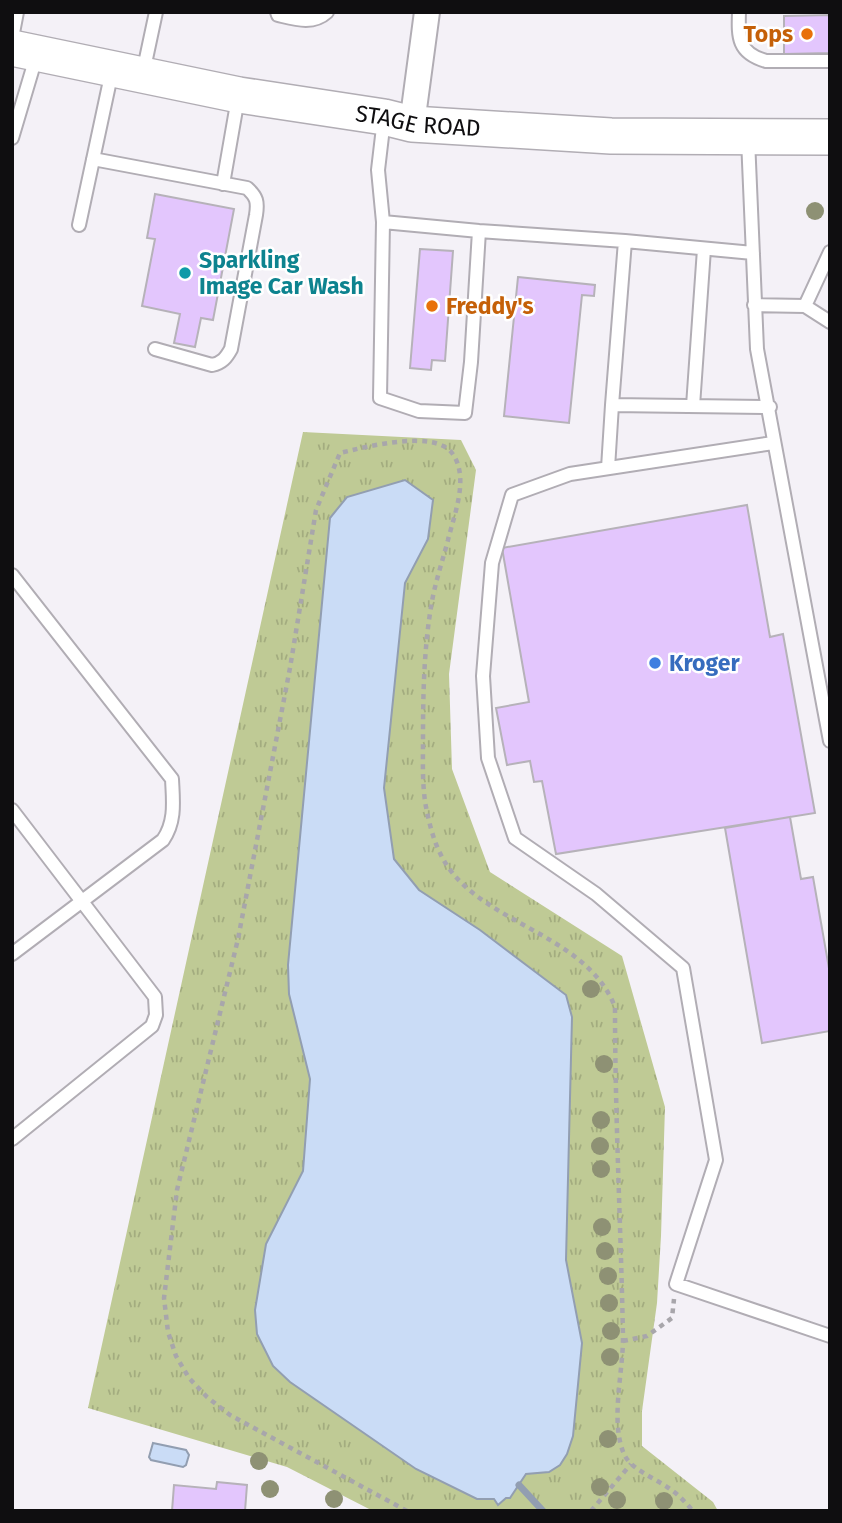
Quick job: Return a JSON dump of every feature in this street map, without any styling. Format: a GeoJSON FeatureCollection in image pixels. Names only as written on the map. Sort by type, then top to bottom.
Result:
{"type":"FeatureCollection","features":[{"type":"Feature","properties":{"kind":"main road","name":"STAGE ROAD"},"geometry":{"type":"LineString","coordinates":[[21,47],[127,74],[398,120],[598,135],[830,137]]}},
{"type":"Feature","properties":{"kind":"street"},"geometry":{"type":"LineString","coordinates":[[398,120],[427,12]]}},
{"type":"Feature","properties":{"kind":"lane"},"geometry":{"type":"LineString","coordinates":[[12,138],[21,47],[17,12]]}},
{"type":"Feature","properties":{"kind":"lane"},"geometry":{"type":"LineString","coordinates":[[79,225],[93,159],[127,74],[156,12]]}},
{"type":"Feature","properties":{"kind":"lane"},"geometry":{"type":"LineString","coordinates":[[277,12],[278,15],[303,21],[319,19],[327,12]]}},
{"type":"Feature","properties":{"kind":"lane"},"geometry":{"type":"LineString","coordinates":[[739,12],[738,33],[741,44],[757,58],[766,61],[830,61]]}},
{"type":"Feature","properties":{"kind":"lane"},"geometry":{"type":"LineString","coordinates":[[223,184],[239,95]]}},
{"type":"Feature","properties":{"kind":"lane"},"geometry":{"type":"LineString","coordinates":[[398,120],[378,170],[383,222],[380,398],[419,411],[465,413],[479,231]]}},
{"type":"Feature","properties":{"kind":"lane"},"geometry":{"type":"LineString","coordinates":[[748,138],[757,349],[830,741]]}},
{"type":"Feature","properties":{"kind":"lane"},"geometry":{"type":"LineString","coordinates":[[93,159],[247,188],[256,195],[258,203],[231,349],[227,358],[212,365],[155,349]]}},
{"type":"Feature","properties":{"kind":"lane"},"geometry":{"type":"LineString","coordinates":[[383,222],[625,240],[753,253]]}},
{"type":"Feature","properties":{"kind":"lane"},"geometry":{"type":"LineString","coordinates":[[608,468],[625,240]]}},
{"type":"Feature","properties":{"kind":"lane"},"geometry":{"type":"LineString","coordinates":[[694,406],[705,249]]}},
{"type":"Feature","properties":{"kind":"lane"},"geometry":{"type":"LineString","coordinates":[[805,306],[830,253]]}},
{"type":"Feature","properties":{"kind":"lane"},"geometry":{"type":"LineString","coordinates":[[754,305],[805,306],[830,323]]}},
{"type":"Feature","properties":{"kind":"lane"},"geometry":{"type":"LineString","coordinates":[[612,405],[769,408]]}},
{"type":"Feature","properties":{"kind":"lane"},"geometry":{"type":"LineString","coordinates":[[773,443],[570,474],[512,495],[492,563],[483,676],[488,758],[515,838],[596,894],[683,968],[716,1160],[676,1284],[830,1336]]}},
{"type":"Feature","properties":{"kind":"lane"},"geometry":{"type":"LineString","coordinates":[[12,575],[172,779],[173,818],[163,840],[12,954]]}},
{"type":"Feature","properties":{"kind":"lane"},"geometry":{"type":"LineString","coordinates":[[12,810],[155,997],[156,1016],[152,1026],[12,1139]]}},
{"type":"Feature","properties":{"kind":"path"},"geometry":{"type":"LineString","coordinates":[[407,1511],[229,1415],[207,1397],[189,1378],[176,1356],[168,1332],[164,1298],[177,1190],[238,939],[290,668],[316,510],[340,453],[382,443],[418,440],[440,445],[451,451],[459,466],[457,503],[433,597],[429,632],[422,772],[426,806],[440,855],[453,872],[483,899],[593,971],[609,992],[615,1007],[615,1123],[623,1341],[618,1422],[625,1456],[631,1464],[670,1489],[694,1511]]}},
{"type":"Feature","properties":{"kind":"path"},"geometry":{"type":"LineString","coordinates":[[623,1341],[647,1336],[672,1318],[676,1284]]}},
{"type":"Feature","properties":{"kind":"path"},"geometry":{"type":"LineString","coordinates":[[591,1511],[631,1464]]}},
{"type":"Feature","properties":{"kind":"green space"},"geometry":{"type":"Polygon","coordinates":[[[303,432],[461,440],[476,470],[449,674],[452,769],[490,872],[622,956],[665,1107],[657,1303],[642,1411],[642,1446],[713,1502],[718,1511],[373,1511],[287,1467],[88,1408],[303,432]]]}},
{"type":"Feature","properties":{"kind":"water"},"geometry":{"type":"Polygon","coordinates":[[[405,480],[433,500],[428,539],[405,583],[384,788],[394,859],[419,890],[480,930],[566,995],[572,1017],[566,1260],[582,1343],[573,1436],[560,1465],[549,1472],[526,1474],[510,1498],[498,1505],[494,1499],[477,1499],[416,1469],[290,1382],[273,1366],[257,1334],[255,1310],[266,1244],[303,1171],[310,1079],[289,994],[288,965],[330,518],[347,497],[405,480]]]}},
{"type":"Feature","properties":{"kind":"water"},"geometry":{"type":"Polygon","coordinates":[[[153,1443],[186,1450],[189,1455],[186,1465],[183,1467],[151,1460],[149,1457],[153,1443]]]}},
{"type":"Feature","properties":{"kind":"building","name":"Tops"},"geometry":{"type":"Polygon","coordinates":[[[830,15],[830,53],[784,54],[784,16],[830,15]]]}},
{"type":"Feature","properties":{"kind":"building","name":"Sparkling Image Car Wash"},"geometry":{"type":"Polygon","coordinates":[[[155,194],[234,209],[213,320],[201,318],[195,347],[174,343],[180,314],[142,306],[155,239],[147,238],[155,194]]]}},
{"type":"Feature","properties":{"kind":"building","name":"Freddy's"},"geometry":{"type":"Polygon","coordinates":[[[420,249],[453,251],[445,361],[432,360],[431,370],[410,368],[420,249]]]}},
{"type":"Feature","properties":{"kind":"building"},"geometry":{"type":"Polygon","coordinates":[[[518,277],[595,285],[594,296],[582,295],[569,423],[504,416],[518,277]]]}},
{"type":"Feature","properties":{"kind":"building","name":"Kroger"},"geometry":{"type":"Polygon","coordinates":[[[747,505],[770,637],[783,634],[815,813],[556,854],[542,781],[534,782],[530,761],[507,765],[496,708],[529,702],[502,548],[747,505]]]}},
{"type":"Feature","properties":{"kind":"building"},"geometry":{"type":"Polygon","coordinates":[[[790,817],[801,879],[813,877],[830,974],[830,1031],[762,1043],[725,828],[790,817]]]}},
{"type":"Feature","properties":{"kind":"building"},"geometry":{"type":"Polygon","coordinates":[[[217,1482],[247,1485],[245,1511],[172,1511],[174,1485],[216,1489],[217,1482]]]}},
{"type":"Feature","properties":{"kind":"waterway"},"geometry":{"type":"LineString","coordinates":[[519,1485],[543,1511]]}},
{"type":"Feature","properties":{"kind":"place","name":"Tops"},"geometry":{"type":"Point","coordinates":[807,34]}},
{"type":"Feature","properties":{"kind":"place","name":"Sparkling Image Car Wash"},"geometry":{"type":"Point","coordinates":[185,273]}},
{"type":"Feature","properties":{"kind":"place","name":"Freddy's"},"geometry":{"type":"Point","coordinates":[432,306]}},
{"type":"Feature","properties":{"kind":"place","name":"Kroger"},"geometry":{"type":"Point","coordinates":[655,663]}}]}
